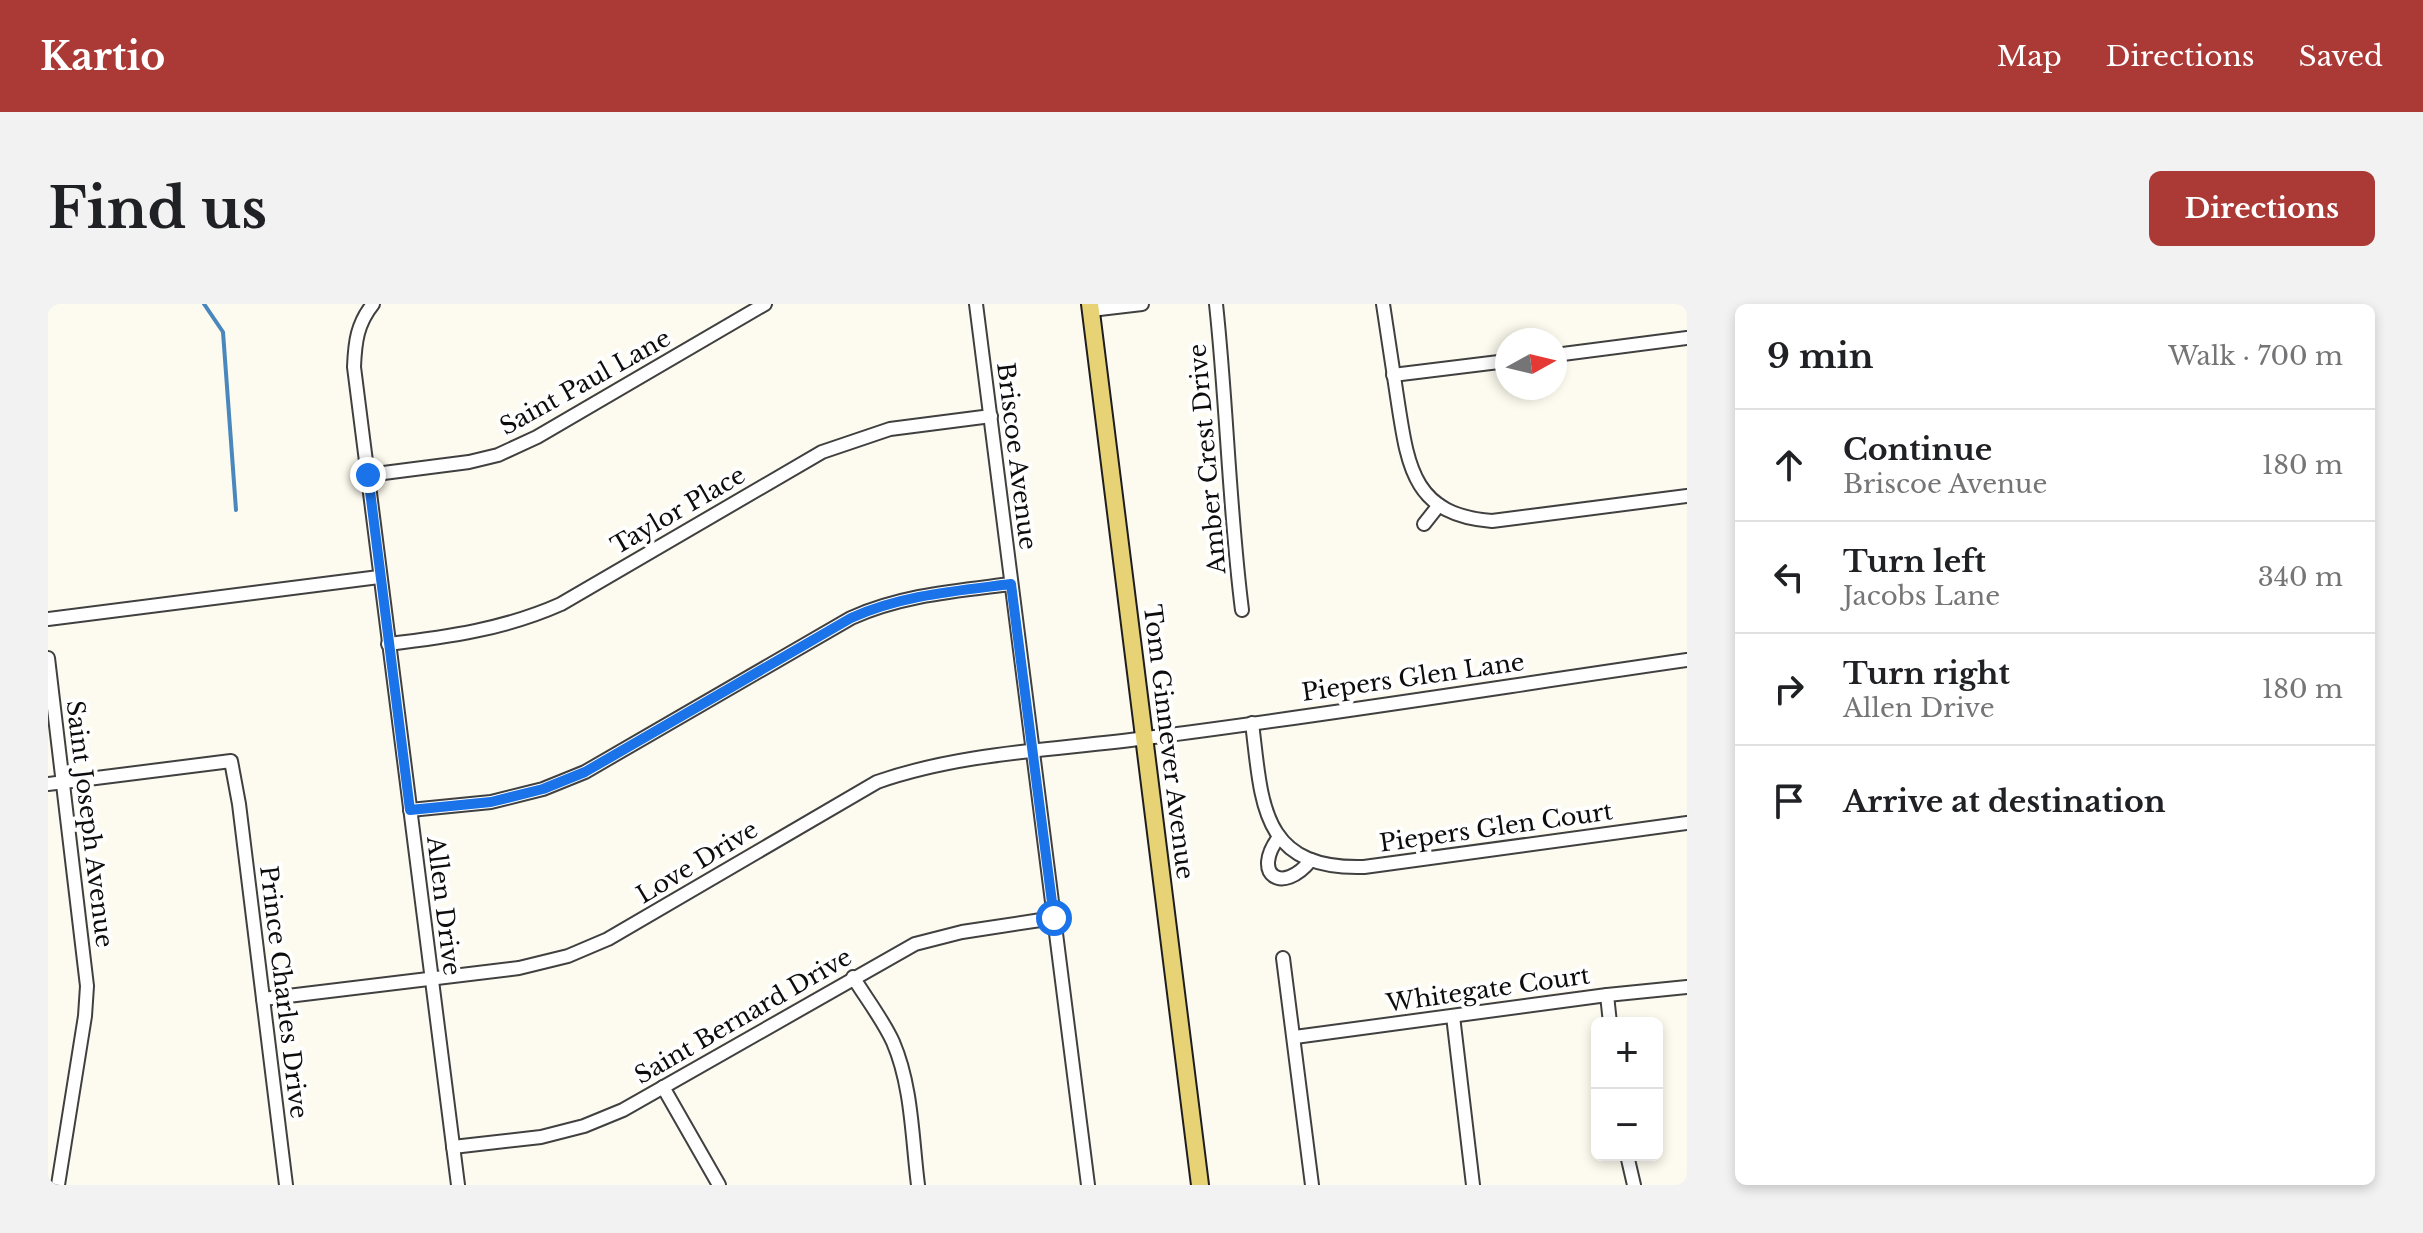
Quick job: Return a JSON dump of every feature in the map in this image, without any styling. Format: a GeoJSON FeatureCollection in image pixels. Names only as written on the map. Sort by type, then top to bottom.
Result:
{"type":"FeatureCollection","features":[{"type":"Feature","properties":{"kind":"main road","name":"Tom Ginnever Avenue"},"geometry":{"type":"LineString","coordinates":[[1091,307],[1200,1185]]}},
{"type":"Feature","properties":{"kind":"street","name":"Allen Drive"},"geometry":{"type":"LineString","coordinates":[[373,304],[355,337],[354,367],[458,1185]]}},
{"type":"Feature","properties":{"kind":"street","name":"Saint Paul Lane"},"geometry":{"type":"LineString","coordinates":[[368,475],[469,462],[498,455],[537,437],[765,304]]}},
{"type":"Feature","properties":{"kind":"street","name":"Briscoe Avenue"},"geometry":{"type":"LineString","coordinates":[[976,304],[1088,1185]]}},
{"type":"Feature","properties":{"kind":"street"},"geometry":{"type":"LineString","coordinates":[[1091,307],[1142,304]]}},
{"type":"Feature","properties":{"kind":"street","name":"Amber Crest Drive"},"geometry":{"type":"LineString","coordinates":[[1216,304],[1224,376],[1232,536],[1242,610]]}},
{"type":"Feature","properties":{"kind":"street"},"geometry":{"type":"LineString","coordinates":[[1383,304],[1407,462],[1422,488],[1439,505],[1462,517],[1492,521],[1687,496]]}},
{"type":"Feature","properties":{"kind":"street"},"geometry":{"type":"LineString","coordinates":[[1567,353],[1687,338]]}},
{"type":"Feature","properties":{"kind":"street"},"geometry":{"type":"LineString","coordinates":[[1393,375],[1495,362]]}},
{"type":"Feature","properties":{"kind":"street","name":"Taylor Place"},"geometry":{"type":"LineString","coordinates":[[388,644],[444,637],[528,618],[561,604],[822,452],[858,438],[918,424],[991,416]]}},
{"type":"Feature","properties":{"kind":"street"},"geometry":{"type":"LineString","coordinates":[[1424,524],[1439,505]]}},
{"type":"Feature","properties":{"kind":"street"},"geometry":{"type":"LineString","coordinates":[[48,619],[379,577]]}},
{"type":"Feature","properties":{"kind":"street"},"geometry":{"type":"LineString","coordinates":[[410,810],[491,802],[543,789],[585,772],[838,625],[877,606],[909,597],[1011,584]]}},
{"type":"Feature","properties":{"kind":"street","name":"Saint Joseph Avenue"},"geometry":{"type":"LineString","coordinates":[[48,658],[87,986],[58,1185]]}},
{"type":"Feature","properties":{"kind":"street","name":"Piepers Glen Lane"},"geometry":{"type":"LineString","coordinates":[[1145,738],[1687,660]]}},
{"type":"Feature","properties":{"kind":"street","name":"Piepers Glen Court"},"geometry":{"type":"LineString","coordinates":[[1252,723],[1266,817],[1279,837],[1299,854],[1337,867],[1364,867],[1687,823]]}},
{"type":"Feature","properties":{"kind":"street","name":"Love Drive"},"geometry":{"type":"LineString","coordinates":[[263,999],[519,968],[568,956],[608,939],[877,782],[912,770],[1032,750],[1145,738]]}},
{"type":"Feature","properties":{"kind":"street","name":"Prince Charles Drive"},"geometry":{"type":"LineString","coordinates":[[62,782],[231,761],[239,804],[286,1185]]}},
{"type":"Feature","properties":{"kind":"street"},"geometry":{"type":"LineString","coordinates":[[48,784],[62,782]]}},
{"type":"Feature","properties":{"kind":"street"},"geometry":{"type":"LineString","coordinates":[[1279,837],[1266,860],[1268,869],[1276,877],[1285,880],[1294,877],[1311,860]]}},
{"type":"Feature","properties":{"kind":"street","name":"Saint Bernard Drive"},"geometry":{"type":"LineString","coordinates":[[453,1147],[541,1137],[584,1126],[623,1110],[915,944],[962,932],[1054,918]]}},
{"type":"Feature","properties":{"kind":"street"},"geometry":{"type":"LineString","coordinates":[[1283,958],[1312,1185]]}},
{"type":"Feature","properties":{"kind":"street"},"geometry":{"type":"LineString","coordinates":[[853,977],[892,1039],[899,1060],[918,1185]]}},
{"type":"Feature","properties":{"kind":"street","name":"Whitegate Court"},"geometry":{"type":"LineString","coordinates":[[1295,1037],[1687,987]]}},
{"type":"Feature","properties":{"kind":"street"},"geometry":{"type":"LineString","coordinates":[[1607,995],[1609,1017]]}},
{"type":"Feature","properties":{"kind":"street"},"geometry":{"type":"LineString","coordinates":[[1453,1016],[1473,1185]]}},
{"type":"Feature","properties":{"kind":"street"},"geometry":{"type":"LineString","coordinates":[[663,1087],[719,1185]]}},
{"type":"Feature","properties":{"kind":"street"},"geometry":{"type":"LineString","coordinates":[[1628,1161],[1634,1185]]}},
{"type":"Feature","properties":{"kind":"waterway"},"geometry":{"type":"LineString","coordinates":[[204,304],[223,332],[236,510]]}},
{"type":"Feature","properties":{"kind":"route"},"geometry":{"type":"LineString","coordinates":[[368,475],[410,810],[491,802],[543,789],[585,772],[851,618],[877,606],[909,597],[1011,584],[1054,918]]}}]}
